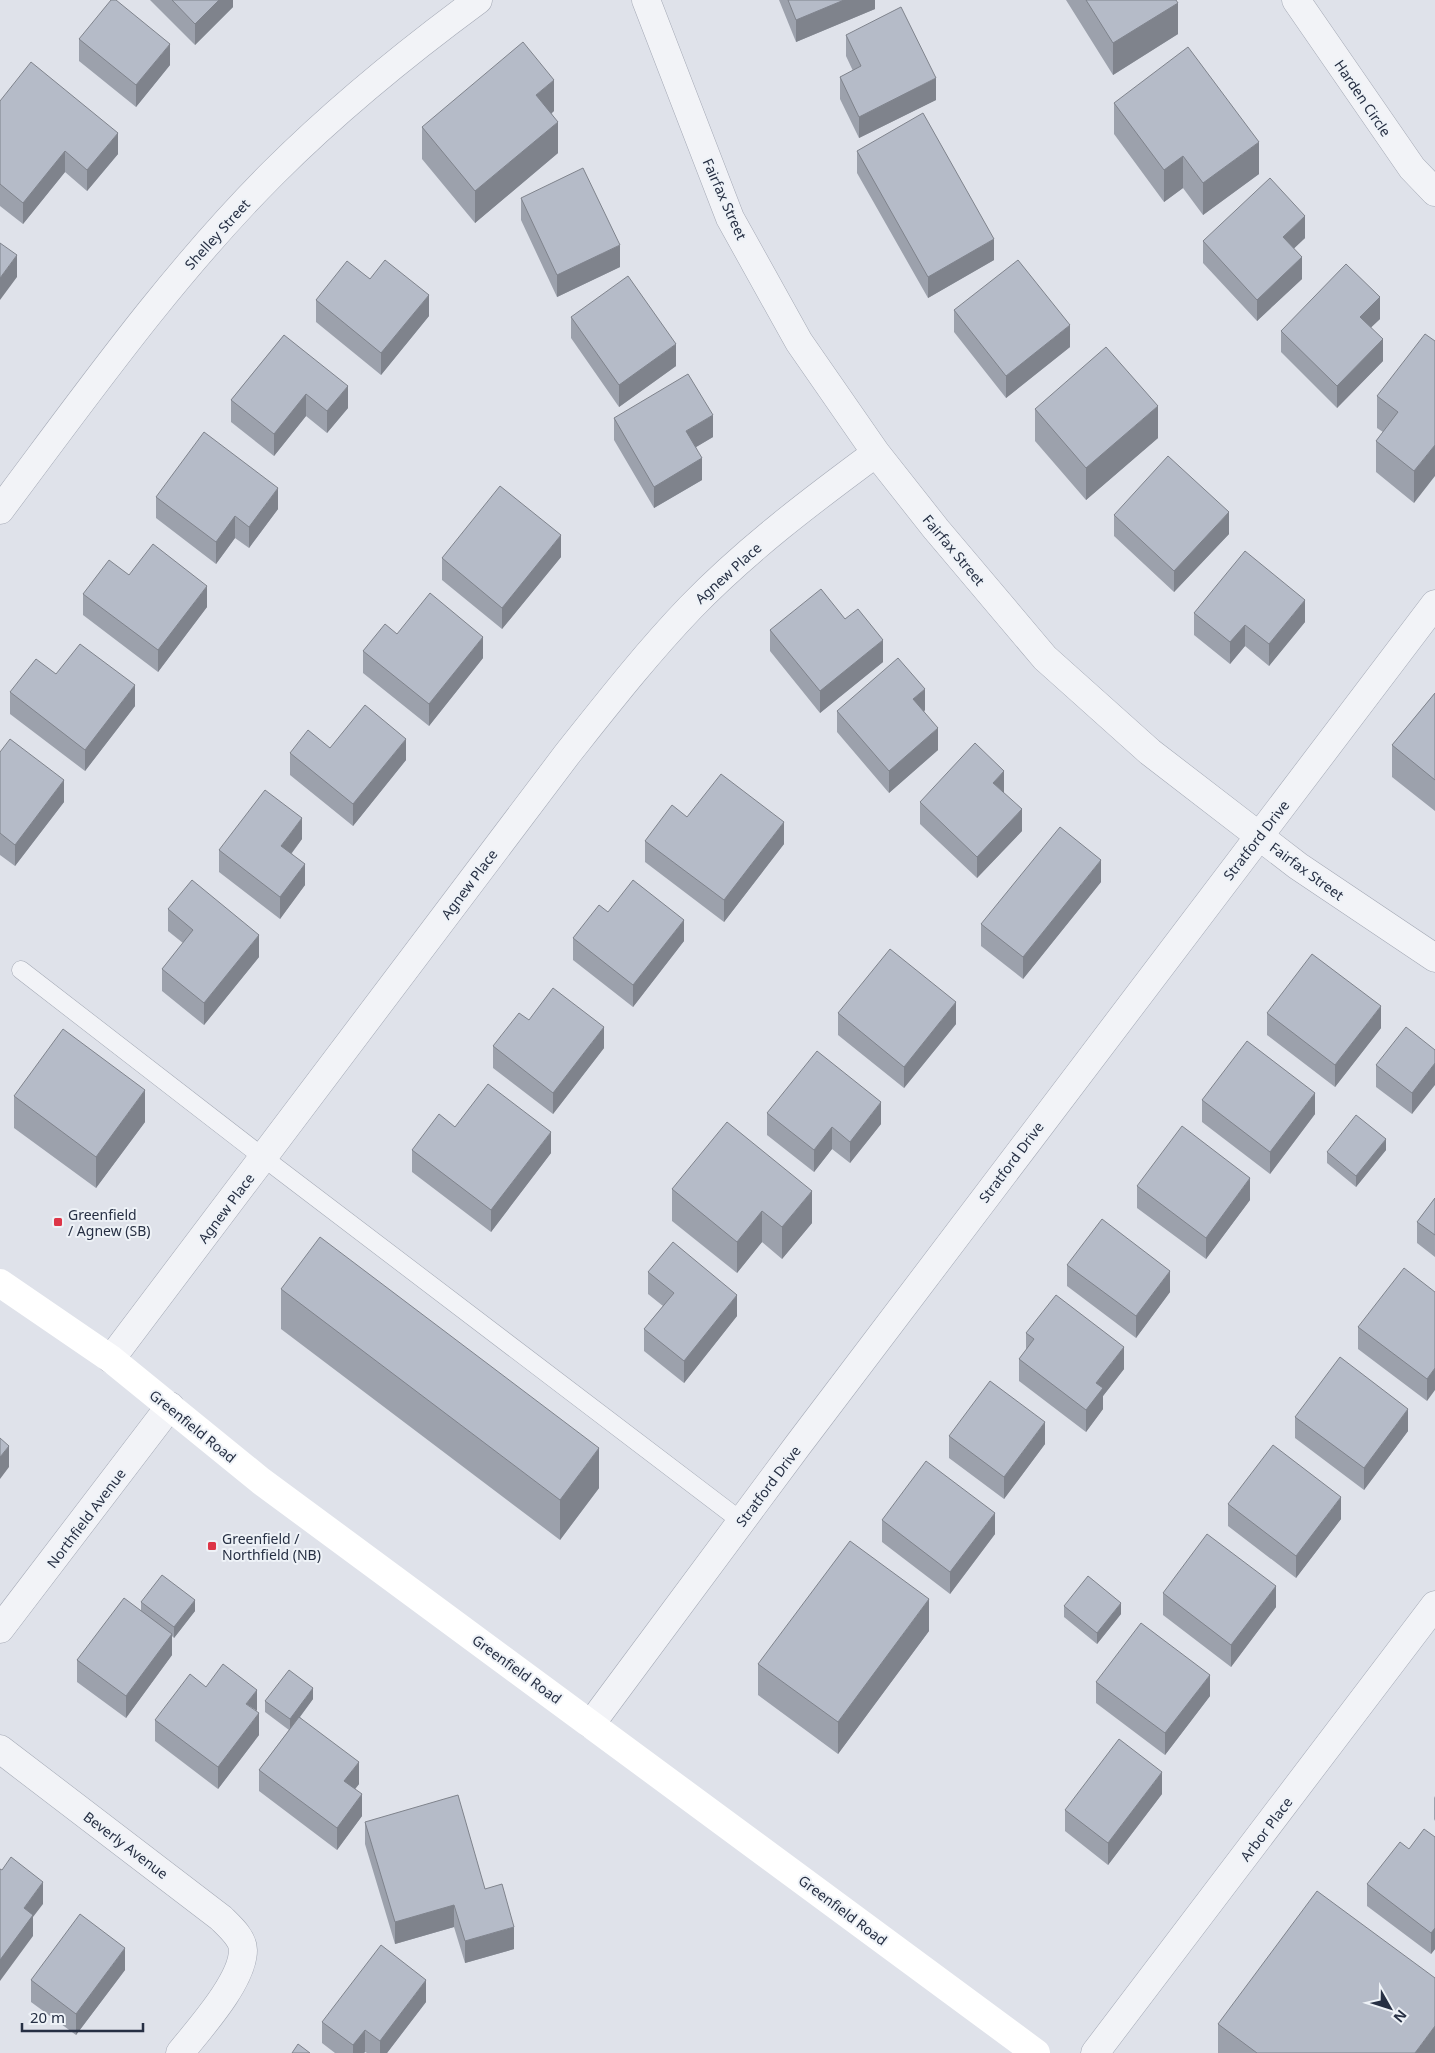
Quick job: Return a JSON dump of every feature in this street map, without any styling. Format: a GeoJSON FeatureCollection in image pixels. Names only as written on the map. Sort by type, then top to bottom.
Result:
{"type":"FeatureCollection","features":[{"type":"Feature","properties":{"kind":"main road","name":"Greenfield Road"},"geometry":{"type":"LineString","coordinates":[[0,1284],[110,1360],[170,1406],[261,1481],[1036,2053]]}},
{"type":"Feature","properties":{"kind":"street","name":"Shelley Street"},"geometry":{"type":"LineString","coordinates":[[0,510],[137,326],[199,253],[273,173],[336,114],[409,51],[478,0]]}},
{"type":"Feature","properties":{"kind":"street","name":"Fairfax Street"},"geometry":{"type":"LineString","coordinates":[[646,0],[730,218],[799,342],[876,453],[936,529],[1045,658],[1150,752],[1319,881],[1435,958]]}},
{"type":"Feature","properties":{"kind":"street","name":"Harden Circle"},"geometry":{"type":"LineString","coordinates":[[1296,0],[1412,168],[1435,192]]}},
{"type":"Feature","properties":{"kind":"street","name":"Agnew Place"},"geometry":{"type":"LineString","coordinates":[[110,1360],[562,761],[636,668],[691,608],[737,564],[787,521],[876,453]]}},
{"type":"Feature","properties":{"kind":"street","name":"Stratford Drive"},"geometry":{"type":"LineString","coordinates":[[591,1724],[741,1521],[1435,604]]}},
{"type":"Feature","properties":{"kind":"street","name":"Northfield Avenue"},"geometry":{"type":"LineString","coordinates":[[0,1629],[170,1406]]}},
{"type":"Feature","properties":{"kind":"street","name":"Arbor Place"},"geometry":{"type":"LineString","coordinates":[[1095,2053],[1435,1605]]}},
{"type":"Feature","properties":{"kind":"street","name":"Beverly Avenue"},"geometry":{"type":"LineString","coordinates":[[0,1749],[222,1918],[236,1933],[243,1949],[238,1970],[224,1995],[180,2053]]}},
{"type":"Feature","properties":{"kind":"lane"},"geometry":{"type":"LineString","coordinates":[[21,970],[264,1158],[741,1521]]}},
{"type":"Feature","properties":{"kind":"building"},"geometry":{"type":"Polygon","coordinates":[[[111,0],[116,0],[170,44],[136,85],[79,39],[111,0]]]}},
{"type":"Feature","properties":{"kind":"building"},"geometry":{"type":"Polygon","coordinates":[[[172,0],[219,0],[195,24],[172,0]]]}},
{"type":"Feature","properties":{"kind":"building"},"geometry":{"type":"Polygon","coordinates":[[[788,0],[844,0],[796,20],[788,0]]]}},
{"type":"Feature","properties":{"kind":"building"},"geometry":{"type":"Polygon","coordinates":[[[1086,0],[1176,0],[1178,3],[1113,43],[1086,0]]]}},
{"type":"Feature","properties":{"kind":"building"},"geometry":{"type":"Polygon","coordinates":[[[901,7],[936,78],[859,117],[840,77],[861,66],[846,35],[901,7]]]}},
{"type":"Feature","properties":{"kind":"building"},"geometry":{"type":"Polygon","coordinates":[[[523,42],[554,80],[536,95],[558,122],[475,191],[422,127],[523,42]]]}},
{"type":"Feature","properties":{"kind":"building"},"geometry":{"type":"Polygon","coordinates":[[[1188,47],[1259,142],[1203,183],[1183,156],[1164,170],[1114,103],[1188,47]]]}},
{"type":"Feature","properties":{"kind":"building"},"geometry":{"type":"Polygon","coordinates":[[[31,62],[118,133],[87,170],[65,151],[23,203],[0,184],[0,101],[31,62]]]}},
{"type":"Feature","properties":{"kind":"building"},"geometry":{"type":"Polygon","coordinates":[[[923,113],[994,239],[928,277],[857,151],[923,113]]]}},
{"type":"Feature","properties":{"kind":"building"},"geometry":{"type":"Polygon","coordinates":[[[583,168],[620,245],[557,275],[521,198],[583,168]]]}},
{"type":"Feature","properties":{"kind":"building"},"geometry":{"type":"Polygon","coordinates":[[[1270,178],[1305,216],[1283,237],[1302,257],[1257,300],[1203,241],[1270,178]]]}},
{"type":"Feature","properties":{"kind":"building"},"geometry":{"type":"Polygon","coordinates":[[[0,243],[17,255],[0,278],[0,243]]]}},
{"type":"Feature","properties":{"kind":"building"},"geometry":{"type":"Polygon","coordinates":[[[385,260],[429,295],[381,353],[316,300],[347,261],[370,279],[385,260]]]}},
{"type":"Feature","properties":{"kind":"building"},"geometry":{"type":"Polygon","coordinates":[[[1018,260],[1070,325],[1006,376],[954,310],[1018,260]]]}},
{"type":"Feature","properties":{"kind":"building"},"geometry":{"type":"Polygon","coordinates":[[[1346,264],[1380,297],[1360,317],[1383,339],[1337,386],[1281,331],[1346,264]]]}},
{"type":"Feature","properties":{"kind":"building"},"geometry":{"type":"Polygon","coordinates":[[[628,276],[676,344],[619,385],[571,317],[628,276]]]}},
{"type":"Feature","properties":{"kind":"building"},"geometry":{"type":"Polygon","coordinates":[[[1425,334],[1435,341],[1435,445],[1414,471],[1376,441],[1398,412],[1377,396],[1425,334]]]}},
{"type":"Feature","properties":{"kind":"building"},"geometry":{"type":"Polygon","coordinates":[[[284,335],[348,386],[327,411],[306,394],[274,434],[231,400],[284,335]]]}},
{"type":"Feature","properties":{"kind":"building"},"geometry":{"type":"Polygon","coordinates":[[[1106,347],[1158,406],[1086,468],[1035,409],[1106,347]]]}},
{"type":"Feature","properties":{"kind":"building"},"geometry":{"type":"Polygon","coordinates":[[[688,374],[713,415],[686,431],[702,458],[654,487],[614,418],[688,374]]]}},
{"type":"Feature","properties":{"kind":"building"},"geometry":{"type":"Polygon","coordinates":[[[204,432],[278,488],[249,527],[235,516],[216,542],[156,497],[204,432]]]}},
{"type":"Feature","properties":{"kind":"building"},"geometry":{"type":"Polygon","coordinates":[[[1168,456],[1229,512],[1174,571],[1114,515],[1168,456]]]}},
{"type":"Feature","properties":{"kind":"building"},"geometry":{"type":"Polygon","coordinates":[[[500,486],[561,535],[502,608],[442,558],[500,486]]]}},
{"type":"Feature","properties":{"kind":"building"},"geometry":{"type":"Polygon","coordinates":[[[153,544],[207,586],[158,650],[83,594],[109,560],[129,575],[153,544]]]}},
{"type":"Feature","properties":{"kind":"building"},"geometry":{"type":"Polygon","coordinates":[[[1245,551],[1305,600],[1269,644],[1245,625],[1230,642],[1194,613],[1245,551]]]}},
{"type":"Feature","properties":{"kind":"building"},"geometry":{"type":"Polygon","coordinates":[[[821,589],[845,619],[858,609],[883,640],[820,691],[770,630],[821,589]]]}},
{"type":"Feature","properties":{"kind":"building"},"geometry":{"type":"Polygon","coordinates":[[[430,593],[483,637],[429,704],[363,651],[385,624],[397,634],[430,593]]]}},
{"type":"Feature","properties":{"kind":"building"},"geometry":{"type":"Polygon","coordinates":[[[80,644],[135,685],[85,750],[10,692],[36,659],[56,674],[80,644]]]}},
{"type":"Feature","properties":{"kind":"building"},"geometry":{"type":"Polygon","coordinates":[[[898,658],[925,689],[913,699],[938,728],[889,771],[837,711],[898,658]]]}},
{"type":"Feature","properties":{"kind":"building"},"geometry":{"type":"Polygon","coordinates":[[[1435,693],[1435,780],[1392,745],[1435,693]]]}},
{"type":"Feature","properties":{"kind":"building"},"geometry":{"type":"Polygon","coordinates":[[[365,705],[406,739],[353,804],[290,753],[308,730],[330,748],[365,705]]]}},
{"type":"Feature","properties":{"kind":"building"},"geometry":{"type":"Polygon","coordinates":[[[10,739],[64,780],[15,845],[0,833],[0,752],[10,739]]]}},
{"type":"Feature","properties":{"kind":"building"},"geometry":{"type":"Polygon","coordinates":[[[975,743],[1004,771],[993,783],[1022,809],[977,857],[920,802],[975,743]]]}},
{"type":"Feature","properties":{"kind":"building"},"geometry":{"type":"Polygon","coordinates":[[[721,774],[784,822],[724,900],[645,841],[672,805],[687,817],[721,774]]]}},
{"type":"Feature","properties":{"kind":"building"},"geometry":{"type":"Polygon","coordinates":[[[265,790],[302,818],[281,846],[305,864],[280,897],[219,850],[265,790]]]}},
{"type":"Feature","properties":{"kind":"building"},"geometry":{"type":"Polygon","coordinates":[[[1060,827],[1101,860],[1023,957],[981,924],[1060,827]]]}},
{"type":"Feature","properties":{"kind":"building"},"geometry":{"type":"Polygon","coordinates":[[[192,880],[259,935],[204,1003],[162,969],[193,930],[168,909],[192,880]]]}},
{"type":"Feature","properties":{"kind":"building"},"geometry":{"type":"Polygon","coordinates":[[[633,880],[684,920],[633,985],[573,938],[599,905],[608,912],[633,880]]]}},
{"type":"Feature","properties":{"kind":"building"},"geometry":{"type":"Polygon","coordinates":[[[890,949],[956,1002],[904,1067],[838,1013],[890,949]]]}},
{"type":"Feature","properties":{"kind":"building"},"geometry":{"type":"Polygon","coordinates":[[[1312,954],[1381,1006],[1335,1065],[1267,1013],[1312,954]]]}},
{"type":"Feature","properties":{"kind":"building"},"geometry":{"type":"Polygon","coordinates":[[[553,988],[604,1027],[553,1093],[493,1046],[519,1013],[529,1020],[553,988]]]}},
{"type":"Feature","properties":{"kind":"building"},"geometry":{"type":"Polygon","coordinates":[[[1406,1027],[1435,1050],[1435,1063],[1412,1093],[1376,1065],[1406,1027]]]}},
{"type":"Feature","properties":{"kind":"building"},"geometry":{"type":"Polygon","coordinates":[[[63,1029],[145,1090],[96,1157],[14,1096],[63,1029]]]}},
{"type":"Feature","properties":{"kind":"building"},"geometry":{"type":"Polygon","coordinates":[[[1247,1041],[1315,1093],[1270,1152],[1202,1100],[1247,1041]]]}},
{"type":"Feature","properties":{"kind":"building"},"geometry":{"type":"Polygon","coordinates":[[[817,1051],[881,1102],[850,1142],[832,1127],[814,1150],[767,1113],[817,1051]]]}},
{"type":"Feature","properties":{"kind":"building"},"geometry":{"type":"Polygon","coordinates":[[[488,1084],[551,1132],[491,1210],[412,1150],[439,1114],[455,1127],[488,1084]]]}},
{"type":"Feature","properties":{"kind":"building"},"geometry":{"type":"Polygon","coordinates":[[[1356,1115],[1386,1139],[1356,1176],[1327,1152],[1356,1115]]]}},
{"type":"Feature","properties":{"kind":"building"},"geometry":{"type":"Polygon","coordinates":[[[727,1122],[812,1191],[782,1227],[762,1211],[737,1242],[672,1189],[727,1122]]]}},
{"type":"Feature","properties":{"kind":"building"},"geometry":{"type":"Polygon","coordinates":[[[1182,1126],[1250,1178],[1206,1238],[1137,1186],[1182,1126]]]}},
{"type":"Feature","properties":{"kind":"building"},"geometry":{"type":"Polygon","coordinates":[[[1435,1198],[1435,1235],[1417,1222],[1435,1198]]]}},
{"type":"Feature","properties":{"kind":"building"},"geometry":{"type":"Polygon","coordinates":[[[1102,1219],[1170,1271],[1136,1316],[1067,1265],[1102,1219]]]}},
{"type":"Feature","properties":{"kind":"building"},"geometry":{"type":"Polygon","coordinates":[[[320,1237],[599,1448],[560,1500],[281,1289],[320,1237]]]}},
{"type":"Feature","properties":{"kind":"building"},"geometry":{"type":"Polygon","coordinates":[[[673,1242],[737,1295],[684,1361],[644,1329],[674,1293],[648,1272],[673,1242]]]}},
{"type":"Feature","properties":{"kind":"building"},"geometry":{"type":"Polygon","coordinates":[[[1404,1268],[1435,1292],[1435,1368],[1427,1379],[1358,1327],[1404,1268]]]}},
{"type":"Feature","properties":{"kind":"building"},"geometry":{"type":"Polygon","coordinates":[[[1056,1295],[1124,1347],[1096,1383],[1103,1388],[1086,1410],[1019,1359],[1034,1339],[1026,1333],[1056,1295]]]}},
{"type":"Feature","properties":{"kind":"building"},"geometry":{"type":"Polygon","coordinates":[[[1340,1357],[1408,1409],[1364,1468],[1295,1417],[1340,1357]]]}},
{"type":"Feature","properties":{"kind":"building"},"geometry":{"type":"Polygon","coordinates":[[[990,1381],[1045,1422],[1004,1477],[949,1436],[990,1381]]]}},
{"type":"Feature","properties":{"kind":"building"},"geometry":{"type":"Polygon","coordinates":[[[0,1438],[9,1446],[0,1457],[0,1438]]]}},
{"type":"Feature","properties":{"kind":"building"},"geometry":{"type":"Polygon","coordinates":[[[1273,1445],[1341,1497],[1296,1556],[1228,1504],[1273,1445]]]}},
{"type":"Feature","properties":{"kind":"building"},"geometry":{"type":"Polygon","coordinates":[[[926,1461],[995,1513],[950,1572],[882,1520],[926,1461]]]}},
{"type":"Feature","properties":{"kind":"building"},"geometry":{"type":"Polygon","coordinates":[[[1207,1534],[1276,1586],[1231,1645],[1163,1593],[1207,1534]]]}},
{"type":"Feature","properties":{"kind":"building"},"geometry":{"type":"Polygon","coordinates":[[[850,1541],[929,1599],[838,1722],[758,1664],[850,1541]]]}},
{"type":"Feature","properties":{"kind":"building"},"geometry":{"type":"Polygon","coordinates":[[[162,1575],[195,1600],[174,1627],[141,1602],[162,1575]]]}},
{"type":"Feature","properties":{"kind":"building"},"geometry":{"type":"Polygon","coordinates":[[[1088,1576],[1121,1603],[1097,1633],[1064,1606],[1088,1576]]]}},
{"type":"Feature","properties":{"kind":"building"},"geometry":{"type":"Polygon","coordinates":[[[124,1598],[172,1634],[126,1696],[77,1660],[124,1598]]]}},
{"type":"Feature","properties":{"kind":"building"},"geometry":{"type":"Polygon","coordinates":[[[1141,1623],[1210,1675],[1165,1733],[1096,1682],[1141,1623]]]}},
{"type":"Feature","properties":{"kind":"building"},"geometry":{"type":"Polygon","coordinates":[[[223,1664],[257,1690],[246,1704],[259,1713],[218,1767],[155,1720],[190,1674],[206,1687],[223,1664]]]}},
{"type":"Feature","properties":{"kind":"building"},"geometry":{"type":"Polygon","coordinates":[[[289,1670],[313,1688],[290,1719],[265,1701],[289,1670]]]}},
{"type":"Feature","properties":{"kind":"building"},"geometry":{"type":"Polygon","coordinates":[[[299,1717],[359,1762],[344,1781],[362,1794],[337,1828],[259,1770],[299,1717]]]}},
{"type":"Feature","properties":{"kind":"building"},"geometry":{"type":"Polygon","coordinates":[[[1119,1739],[1162,1772],[1108,1843],[1065,1810],[1119,1739]]]}},
{"type":"Feature","properties":{"kind":"building"},"geometry":{"type":"Polygon","coordinates":[[[458,1795],[485,1889],[502,1884],[514,1927],[465,1941],[454,1905],[395,1922],[365,1822],[458,1795]]]}},
{"type":"Feature","properties":{"kind":"building"},"geometry":{"type":"Polygon","coordinates":[[[1424,1829],[1435,1837],[1435,1928],[1431,1933],[1367,1884],[1400,1842],[1409,1849],[1424,1829]]]}},
{"type":"Feature","properties":{"kind":"building"},"geometry":{"type":"Polygon","coordinates":[[[11,1857],[43,1882],[24,1908],[33,1915],[0,1960],[0,1869],[2,1870],[11,1857]]]}},
{"type":"Feature","properties":{"kind":"building"},"geometry":{"type":"Polygon","coordinates":[[[1317,1891],[1435,1978],[1435,2026],[1415,2053],[1257,2053],[1218,2024],[1317,1891]]]}},
{"type":"Feature","properties":{"kind":"building"},"geometry":{"type":"Polygon","coordinates":[[[80,1914],[125,1948],[76,2014],[31,1980],[80,1914]]]}},
{"type":"Feature","properties":{"kind":"building"},"geometry":{"type":"Polygon","coordinates":[[[381,1945],[426,1980],[380,2041],[365,2030],[353,2045],[322,2022],[381,1945]]]}},
{"type":"Feature","properties":{"kind":"building"},"geometry":{"type":"Polygon","coordinates":[[[298,2044],[310,2053],[292,2053],[298,2044]]]}},
{"type":"Feature","properties":{"kind":"place","name":"Greenfield / Agnew (SB)"},"geometry":{"type":"Point","coordinates":[58,1222]}},
{"type":"Feature","properties":{"kind":"place","name":"Greenfield / Northfield (NB)"},"geometry":{"type":"Point","coordinates":[212,1546]}}]}
